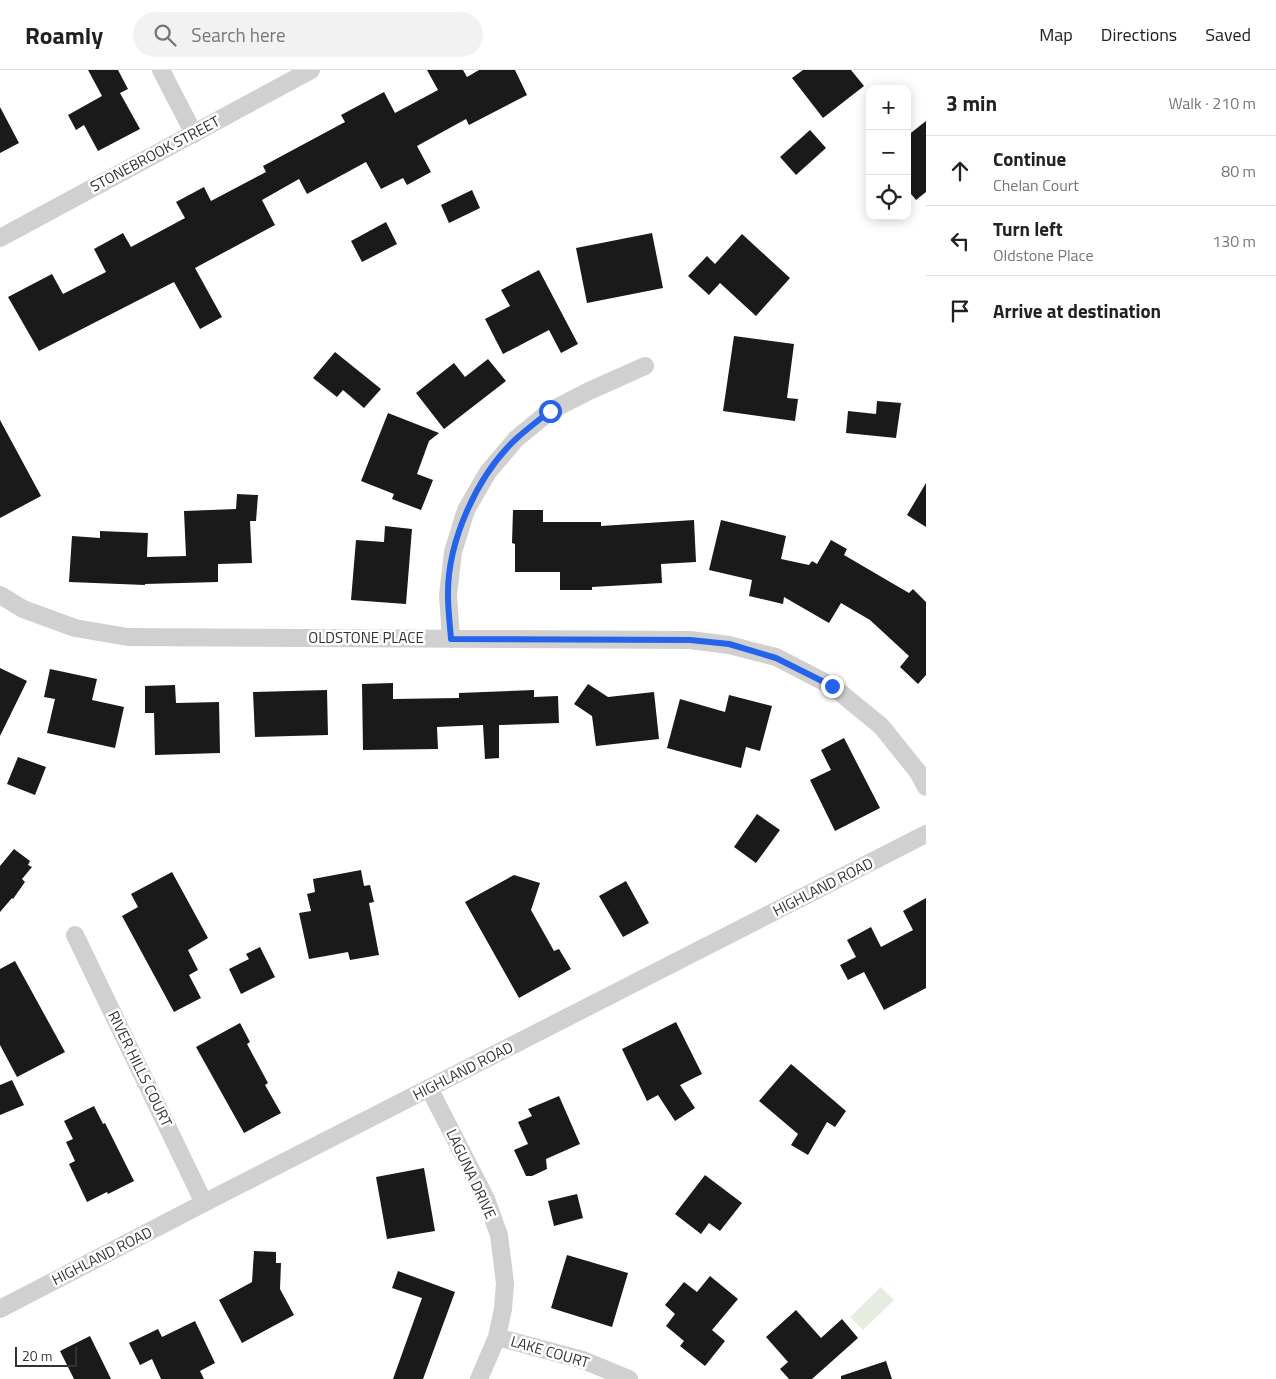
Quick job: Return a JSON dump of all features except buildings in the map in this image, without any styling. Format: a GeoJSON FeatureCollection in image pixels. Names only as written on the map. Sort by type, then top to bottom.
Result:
{"type":"FeatureCollection","features":[{"type":"Feature","properties":{"kind":"street"},"geometry":{"type":"LineString","coordinates":[[161,70],[194,134]]}},
{"type":"Feature","properties":{"kind":"street","name":"STONEBROOK STREET"},"geometry":{"type":"LineString","coordinates":[[0,238],[311,70]]}},
{"type":"Feature","properties":{"kind":"street"},"geometry":{"type":"LineString","coordinates":[[451,639],[448,595],[453,552],[466,510],[488,472],[516,439],[550,411],[588,391],[645,366]]}},
{"type":"Feature","properties":{"kind":"street","name":"OLDSTONE PLACE"},"geometry":{"type":"LineString","coordinates":[[0,595],[23,609],[75,628],[128,637],[690,640],[729,644],[776,658],[832,686],[881,726],[918,772],[926,787]]}},
{"type":"Feature","properties":{"kind":"street","name":"HIGHLAND ROAD"},"geometry":{"type":"LineString","coordinates":[[0,1309],[926,834]]}},
{"type":"Feature","properties":{"kind":"street","name":"RIVER HILLS COURT"},"geometry":{"type":"LineString","coordinates":[[75,935],[204,1203]]}},
{"type":"Feature","properties":{"kind":"street","name":"LAGUNA DRIVE"},"geometry":{"type":"LineString","coordinates":[[429,1088],[486,1198],[499,1235],[505,1283],[504,1309],[497,1337],[479,1379]]}},
{"type":"Feature","properties":{"kind":"street","name":"LAKE COURT"},"geometry":{"type":"LineString","coordinates":[[497,1337],[583,1360],[630,1379]]}},
{"type":"Feature","properties":{"kind":"shaded area"},"geometry":{"type":"Polygon","coordinates":[[[881,1287],[894,1300],[863,1330],[850,1317],[881,1287]]]}},
{"type":"Feature","properties":{"kind":"route"},"geometry":{"type":"LineString","coordinates":[[550,411],[516,439],[488,472],[466,510],[453,552],[448,595],[451,639],[690,640],[729,644],[776,658],[832,686]]}}]}
